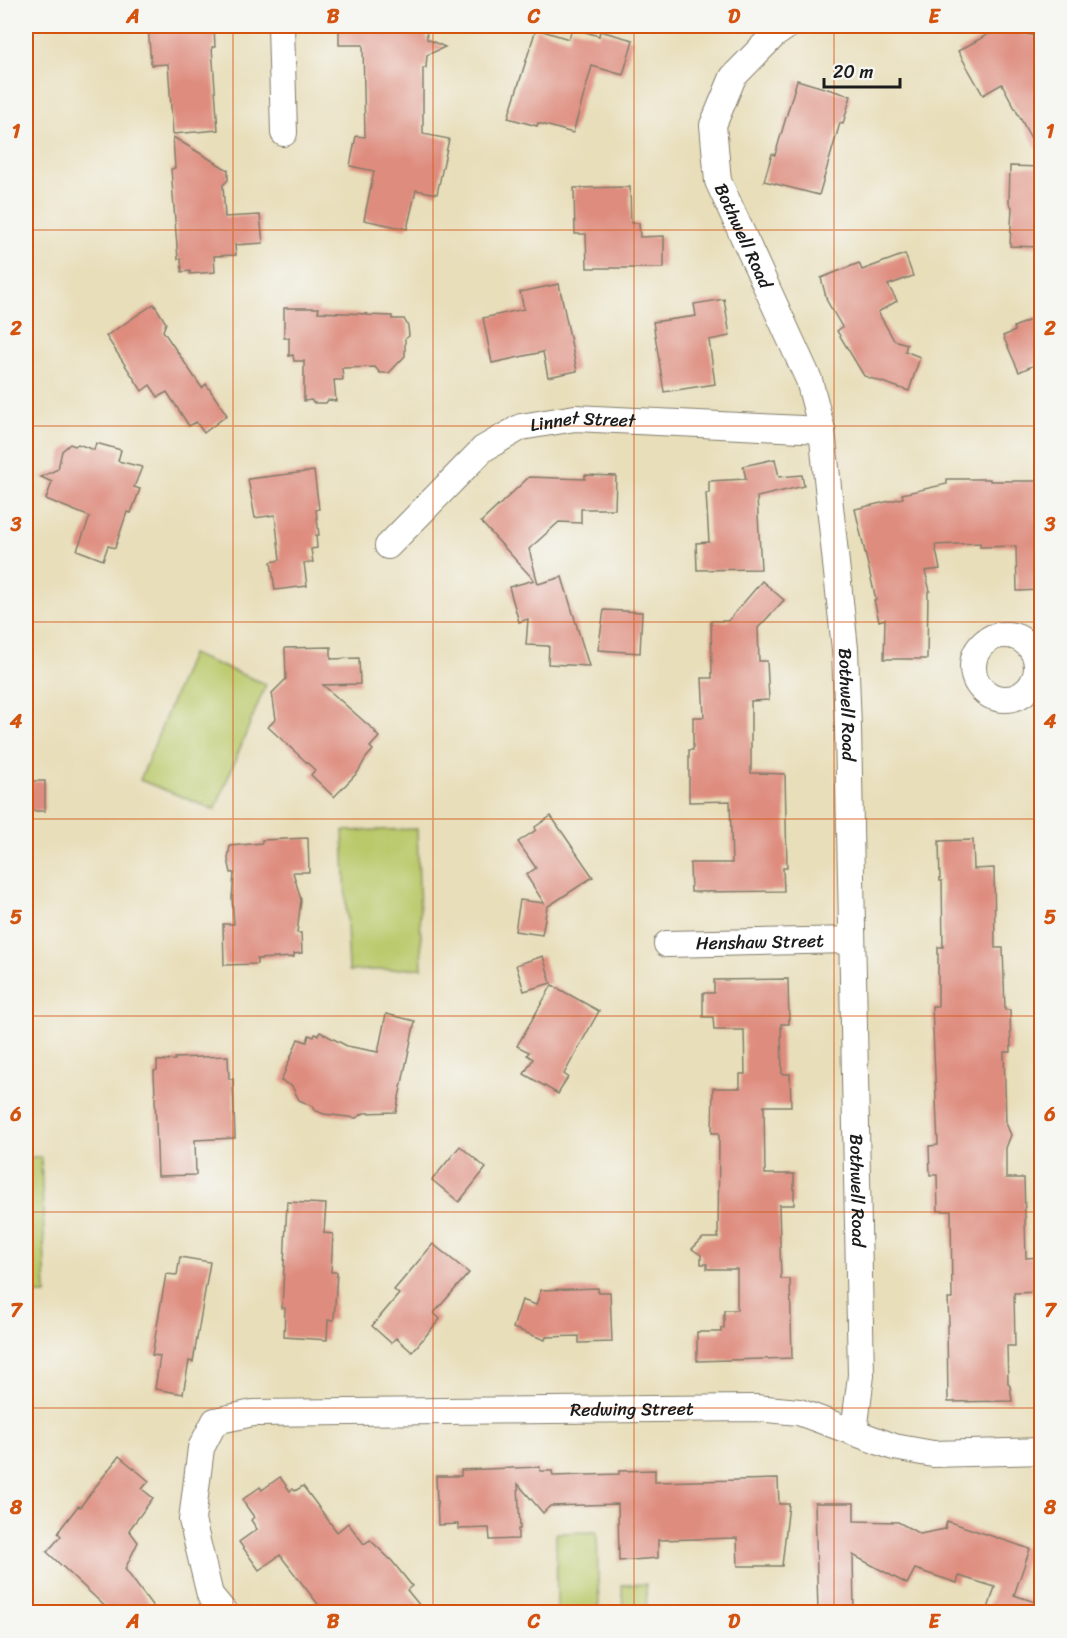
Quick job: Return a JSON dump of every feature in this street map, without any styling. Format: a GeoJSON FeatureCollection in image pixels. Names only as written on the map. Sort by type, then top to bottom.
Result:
{"type":"FeatureCollection","features":[{"type":"Feature","properties":{"kind":"street"},"geometry":{"type":"LineString","coordinates":[[281,26],[284,133]]}},
{"type":"Feature","properties":{"kind":"street","name":"Bothwell Road"},"geometry":{"type":"LineString","coordinates":[[787,26],[733,77],[713,125],[718,180],[810,380],[822,430],[845,649],[861,1375],[854,1432]]}},
{"type":"Feature","properties":{"kind":"street","name":"Linnet Street"},"geometry":{"type":"LineString","coordinates":[[388,546],[483,449],[521,427],[575,418],[822,430]]}},
{"type":"Feature","properties":{"kind":"street","name":"Henshaw Street"},"geometry":{"type":"LineString","coordinates":[[667,944],[852,940]]}},
{"type":"Feature","properties":{"kind":"street","name":"Redwing Street"},"geometry":{"type":"LineString","coordinates":[[225,1612],[210,1595],[192,1520],[201,1448],[215,1421],[253,1413],[755,1408],[799,1412],[894,1448],[933,1454],[1041,1451]]}},
{"type":"Feature","properties":{"kind":"green space"},"geometry":{"type":"Polygon","coordinates":[[[191,654],[266,684],[215,810],[140,780],[191,654]]]}},
{"type":"Feature","properties":{"kind":"green space"},"geometry":{"type":"Polygon","coordinates":[[[417,829],[422,968],[349,971],[343,831],[417,829]]]}},
{"type":"Feature","properties":{"kind":"green space"},"geometry":{"type":"Polygon","coordinates":[[[26,1157],[41,1157],[46,1294],[26,1294],[26,1157]]]}},
{"type":"Feature","properties":{"kind":"green space"},"geometry":{"type":"Polygon","coordinates":[[[597,1532],[599,1612],[557,1612],[556,1533],[597,1532]]]}},
{"type":"Feature","properties":{"kind":"green space"},"geometry":{"type":"Polygon","coordinates":[[[646,1584],[647,1612],[623,1612],[622,1585],[646,1584]]]}},
{"type":"Feature","properties":{"kind":"building"},"geometry":{"type":"Polygon","coordinates":[[[148,26],[214,26],[215,47],[212,47],[218,130],[173,134],[168,64],[151,65],[148,26]]]}},
{"type":"Feature","properties":{"kind":"building"},"geometry":{"type":"Polygon","coordinates":[[[339,26],[426,26],[427,39],[445,47],[427,55],[426,68],[423,68],[423,134],[449,139],[437,194],[416,190],[407,229],[364,220],[374,171],[350,166],[356,136],[365,137],[363,45],[339,45],[339,26]]]}},
{"type":"Feature","properties":{"kind":"building"},"geometry":{"type":"Polygon","coordinates":[[[1001,27],[1041,38],[1041,157],[1002,84],[983,95],[958,51],[1001,27]]]}},
{"type":"Feature","properties":{"kind":"building"},"geometry":{"type":"Polygon","coordinates":[[[572,28],[599,36],[600,31],[633,40],[623,75],[592,66],[573,133],[538,123],[537,126],[508,118],[536,29],[569,39],[572,28]]]}},
{"type":"Feature","properties":{"kind":"building"},"geometry":{"type":"Polygon","coordinates":[[[797,80],[851,96],[843,124],[840,123],[819,195],[764,181],[772,154],[775,155],[797,80]]]}},
{"type":"Feature","properties":{"kind":"building"},"geometry":{"type":"Polygon","coordinates":[[[173,137],[228,170],[228,180],[223,185],[225,217],[260,215],[263,243],[235,245],[236,255],[214,256],[215,272],[190,274],[190,271],[182,272],[181,259],[178,259],[171,169],[175,168],[173,137]]]}},
{"type":"Feature","properties":{"kind":"building"},"geometry":{"type":"Polygon","coordinates":[[[1010,166],[1041,167],[1041,247],[1010,246],[1012,207],[1009,203],[1010,166]]]}},
{"type":"Feature","properties":{"kind":"building"},"geometry":{"type":"Polygon","coordinates":[[[630,187],[631,223],[639,223],[640,237],[664,236],[664,268],[587,268],[586,234],[575,234],[574,188],[630,187]]]}},
{"type":"Feature","properties":{"kind":"building"},"geometry":{"type":"Polygon","coordinates":[[[905,254],[913,276],[888,285],[897,301],[878,312],[894,340],[907,344],[905,351],[920,357],[909,391],[864,376],[837,331],[842,327],[827,301],[821,278],[859,263],[862,270],[905,254]]]}},
{"type":"Feature","properties":{"kind":"building"},"geometry":{"type":"Polygon","coordinates":[[[559,284],[577,371],[548,377],[543,352],[492,363],[483,318],[524,309],[520,292],[559,284]]]}},
{"type":"Feature","properties":{"kind":"building"},"geometry":{"type":"Polygon","coordinates":[[[724,299],[730,336],[709,340],[715,384],[664,392],[653,322],[696,316],[694,304],[724,299]]]}},
{"type":"Feature","properties":{"kind":"building"},"geometry":{"type":"Polygon","coordinates":[[[154,304],[166,323],[163,331],[202,388],[206,384],[227,415],[204,433],[196,422],[189,426],[167,392],[158,397],[150,385],[142,391],[106,336],[154,304]]]}},
{"type":"Feature","properties":{"kind":"building"},"geometry":{"type":"Polygon","coordinates":[[[284,308],[319,308],[318,312],[392,316],[392,319],[404,319],[408,326],[409,336],[405,339],[405,356],[389,373],[380,373],[375,367],[342,368],[343,380],[334,380],[336,401],[314,403],[311,400],[304,401],[304,361],[294,361],[293,355],[289,356],[289,338],[284,338],[284,308]]]}},
{"type":"Feature","properties":{"kind":"building"},"geometry":{"type":"Polygon","coordinates":[[[1041,315],[1041,362],[1019,372],[1003,336],[1015,331],[1014,327],[1041,315]]]}},
{"type":"Feature","properties":{"kind":"building"},"geometry":{"type":"Polygon","coordinates":[[[96,443],[121,450],[118,461],[142,467],[134,487],[140,489],[131,513],[127,512],[115,548],[108,546],[103,560],[77,550],[90,517],[46,499],[52,482],[41,477],[58,469],[62,451],[70,444],[75,446],[78,444],[94,450],[96,443]]]}},
{"type":"Feature","properties":{"kind":"building"},"geometry":{"type":"Polygon","coordinates":[[[775,459],[779,477],[802,475],[804,486],[757,497],[761,569],[697,570],[696,543],[709,542],[706,493],[709,493],[709,481],[746,479],[743,466],[775,459]]]}},
{"type":"Feature","properties":{"kind":"building"},"geometry":{"type":"Polygon","coordinates":[[[314,471],[319,509],[316,510],[319,535],[316,535],[317,548],[311,549],[313,562],[304,563],[307,586],[275,590],[271,562],[280,560],[275,515],[255,518],[248,479],[314,471]]]}},
{"type":"Feature","properties":{"kind":"building"},"geometry":{"type":"Polygon","coordinates":[[[585,475],[616,476],[615,509],[581,509],[581,523],[559,522],[529,549],[538,584],[562,577],[589,666],[548,664],[549,646],[526,645],[528,619],[519,622],[509,587],[534,580],[481,522],[529,477],[585,479],[585,475]]]}},
{"type":"Feature","properties":{"kind":"building"},"geometry":{"type":"Polygon","coordinates":[[[947,479],[1041,481],[1041,590],[1017,591],[1016,546],[980,547],[980,543],[935,545],[940,569],[925,571],[930,591],[928,592],[927,659],[884,659],[885,619],[879,621],[855,509],[903,498],[902,494],[947,484],[947,479]]]}},
{"type":"Feature","properties":{"kind":"building"},"geometry":{"type":"Polygon","coordinates":[[[762,581],[784,600],[758,628],[759,661],[767,661],[769,700],[751,701],[751,773],[785,774],[787,868],[783,868],[784,891],[691,892],[690,863],[732,863],[730,801],[689,802],[689,750],[693,750],[693,717],[704,717],[702,678],[712,678],[711,621],[728,621],[762,581]]]}},
{"type":"Feature","properties":{"kind":"building"},"geometry":{"type":"Polygon","coordinates":[[[604,610],[642,612],[640,653],[598,650],[604,610]]]}},
{"type":"Feature","properties":{"kind":"building"},"geometry":{"type":"Polygon","coordinates":[[[331,647],[331,659],[359,658],[360,684],[323,685],[379,737],[370,747],[373,750],[358,772],[334,797],[311,775],[315,770],[268,727],[276,719],[272,693],[286,679],[285,648],[331,647]]]}},
{"type":"Feature","properties":{"kind":"building"},"geometry":{"type":"Polygon","coordinates":[[[26,781],[45,781],[45,811],[26,811],[26,781]]]}},
{"type":"Feature","properties":{"kind":"building"},"geometry":{"type":"Polygon","coordinates":[[[551,816],[593,877],[547,907],[542,935],[515,931],[520,900],[544,903],[526,875],[536,868],[518,842],[551,816]]]}},
{"type":"Feature","properties":{"kind":"building"},"geometry":{"type":"Polygon","coordinates":[[[308,838],[309,872],[293,872],[301,900],[297,933],[301,933],[302,953],[294,954],[294,957],[257,959],[257,964],[224,965],[223,924],[234,924],[232,898],[234,873],[231,873],[228,859],[230,846],[262,843],[262,840],[308,838]]]}},
{"type":"Feature","properties":{"kind":"building"},"geometry":{"type":"Polygon","coordinates":[[[973,840],[974,869],[994,868],[995,948],[1003,948],[1005,1010],[1010,1010],[1011,1052],[1004,1052],[1006,1123],[1011,1135],[1006,1148],[1006,1178],[1024,1178],[1026,1258],[1041,1257],[1041,1292],[1014,1293],[1015,1346],[1007,1346],[1008,1383],[1012,1401],[948,1402],[948,1299],[952,1299],[951,1211],[938,1211],[937,1175],[930,1175],[929,1146],[938,1145],[932,1006],[938,1006],[938,947],[943,947],[939,841],[973,840]]]}},
{"type":"Feature","properties":{"kind":"building"},"geometry":{"type":"Polygon","coordinates":[[[543,956],[551,983],[524,991],[516,965],[543,956]]]}},
{"type":"Feature","properties":{"kind":"building"},"geometry":{"type":"Polygon","coordinates":[[[788,979],[789,1024],[781,1024],[782,1074],[790,1074],[791,1106],[764,1106],[765,1174],[794,1174],[794,1205],[779,1205],[781,1279],[790,1279],[792,1358],[697,1361],[697,1332],[721,1332],[721,1328],[724,1328],[724,1310],[737,1310],[737,1269],[707,1269],[707,1264],[701,1264],[701,1255],[692,1249],[703,1238],[718,1238],[719,1133],[712,1133],[713,1088],[740,1088],[740,1074],[745,1074],[744,1030],[714,1030],[713,1017],[703,1017],[703,993],[714,993],[714,980],[788,979]]]}},
{"type":"Feature","properties":{"kind":"building"},"geometry":{"type":"Polygon","coordinates":[[[552,985],[599,1011],[564,1074],[568,1077],[558,1094],[524,1074],[533,1059],[527,1055],[529,1052],[517,1046],[552,985]]]}},
{"type":"Feature","properties":{"kind":"building"},"geometry":{"type":"Polygon","coordinates":[[[386,1014],[415,1021],[396,1112],[364,1113],[356,1118],[324,1114],[299,1100],[292,1086],[281,1081],[298,1039],[307,1042],[309,1035],[314,1037],[320,1032],[347,1046],[378,1052],[386,1014]]]}},
{"type":"Feature","properties":{"kind":"building"},"geometry":{"type":"Polygon","coordinates":[[[228,1056],[229,1079],[233,1079],[235,1138],[195,1140],[196,1175],[158,1176],[154,1071],[157,1070],[157,1061],[228,1056]]]}},
{"type":"Feature","properties":{"kind":"building"},"geometry":{"type":"Polygon","coordinates":[[[460,1146],[486,1168],[459,1202],[432,1180],[460,1146]]]}},
{"type":"Feature","properties":{"kind":"building"},"geometry":{"type":"Polygon","coordinates":[[[287,1202],[326,1204],[324,1233],[333,1234],[331,1272],[337,1272],[334,1320],[328,1320],[327,1340],[284,1337],[285,1308],[282,1308],[287,1202]]]}},
{"type":"Feature","properties":{"kind":"building"},"geometry":{"type":"Polygon","coordinates":[[[433,1244],[469,1273],[434,1313],[440,1319],[412,1352],[396,1338],[391,1343],[372,1326],[399,1294],[394,1290],[433,1244]]]}},
{"type":"Feature","properties":{"kind":"building"},"geometry":{"type":"Polygon","coordinates":[[[180,1257],[210,1262],[193,1362],[189,1361],[183,1394],[155,1389],[160,1356],[152,1355],[166,1274],[177,1275],[180,1257]]]}},
{"type":"Feature","properties":{"kind":"building"},"geometry":{"type":"Polygon","coordinates":[[[598,1288],[598,1292],[610,1292],[612,1342],[579,1343],[579,1336],[546,1337],[545,1340],[513,1328],[522,1300],[536,1305],[541,1290],[598,1288]]]}},
{"type":"Feature","properties":{"kind":"building"},"geometry":{"type":"Polygon","coordinates":[[[119,1456],[149,1481],[142,1489],[153,1498],[129,1530],[138,1542],[125,1569],[157,1612],[111,1612],[47,1552],[61,1536],[58,1533],[61,1528],[119,1456]]]}},
{"type":"Feature","properties":{"kind":"building"},"geometry":{"type":"Polygon","coordinates":[[[540,1467],[540,1471],[552,1471],[553,1476],[619,1474],[619,1471],[655,1470],[655,1482],[778,1479],[779,1504],[789,1504],[782,1566],[738,1566],[737,1538],[658,1540],[658,1558],[619,1561],[618,1504],[550,1506],[543,1513],[518,1484],[520,1529],[518,1529],[518,1539],[490,1540],[489,1528],[458,1529],[458,1524],[438,1525],[436,1476],[461,1476],[461,1470],[540,1467]]]}},
{"type":"Feature","properties":{"kind":"building"},"geometry":{"type":"Polygon","coordinates":[[[280,1477],[290,1491],[303,1486],[337,1532],[348,1523],[364,1544],[370,1540],[392,1561],[412,1586],[407,1590],[425,1612],[324,1612],[280,1555],[259,1570],[239,1542],[257,1529],[251,1520],[254,1517],[242,1500],[260,1487],[262,1490],[280,1477]]]}},
{"type":"Feature","properties":{"kind":"building"},"geometry":{"type":"Polygon","coordinates":[[[815,1503],[854,1503],[854,1521],[898,1522],[920,1534],[945,1529],[947,1521],[1030,1549],[1014,1595],[1041,1604],[1041,1612],[987,1612],[995,1587],[959,1576],[957,1583],[915,1569],[907,1584],[853,1555],[854,1612],[818,1612],[815,1503]]]}}]}
